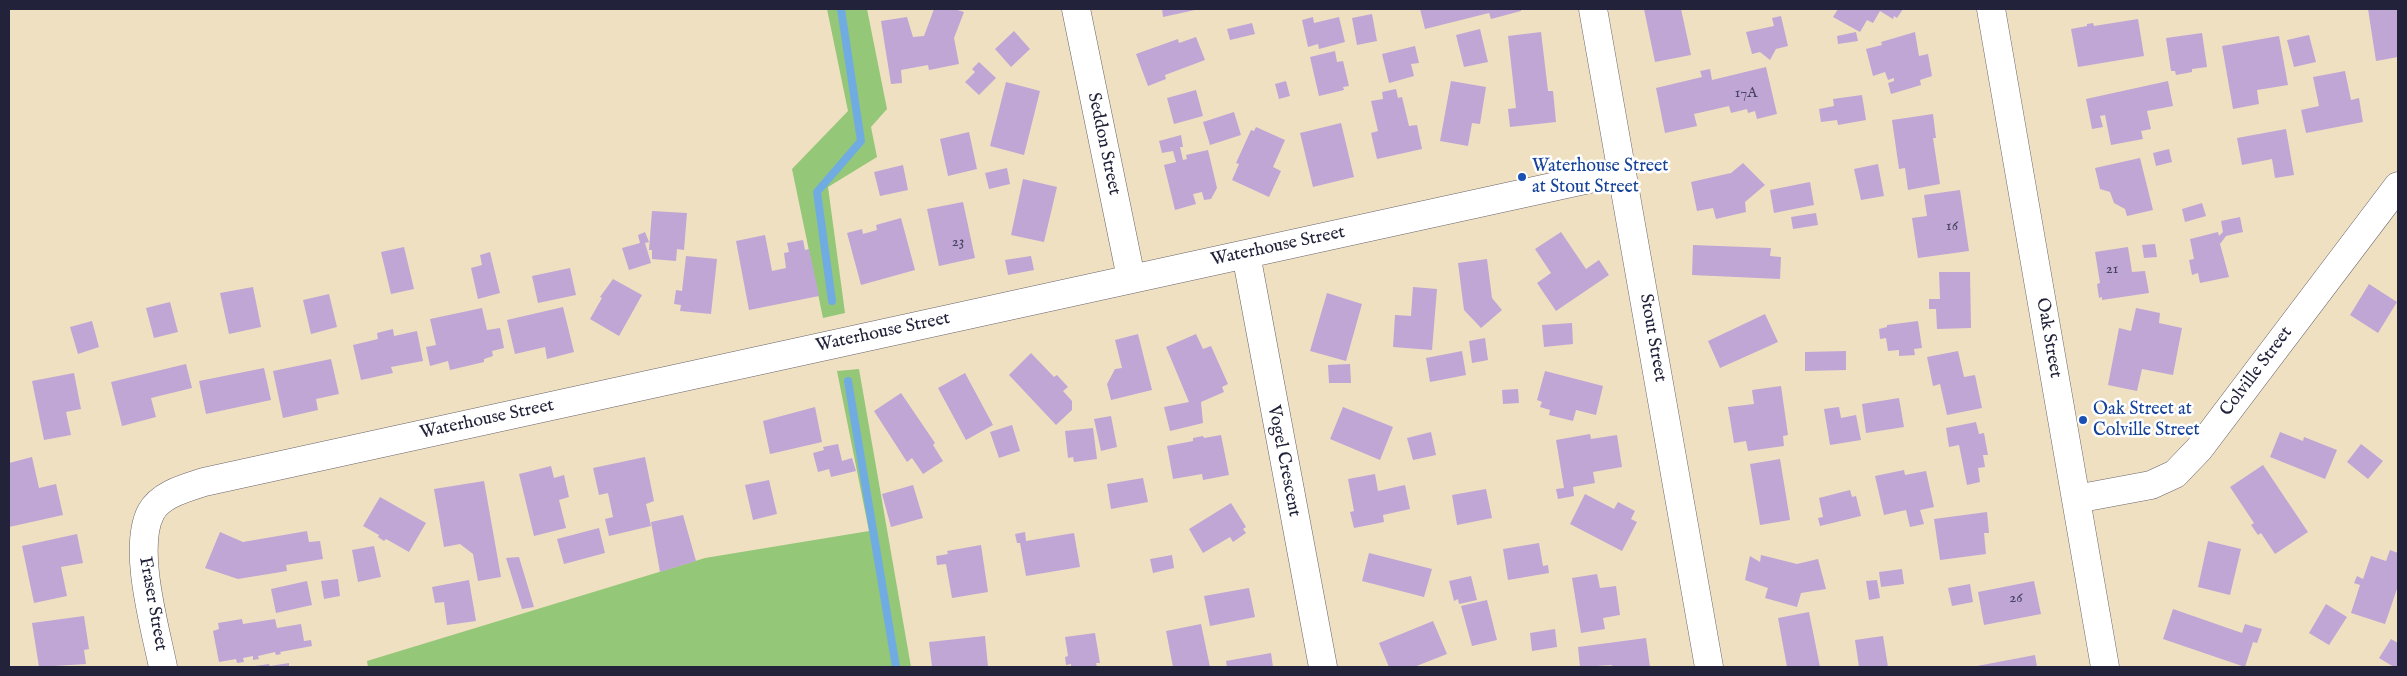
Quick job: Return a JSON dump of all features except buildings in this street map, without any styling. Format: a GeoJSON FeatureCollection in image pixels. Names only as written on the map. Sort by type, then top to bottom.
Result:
{"type":"FeatureCollection","features":[{"type":"Feature","properties":{"kind":"street","name":"Seddon Street"},"geometry":{"type":"LineString","coordinates":[[1076,9],[1131,278]]}},
{"type":"Feature","properties":{"kind":"street","name":"Stout Street"},"geometry":{"type":"LineString","coordinates":[[1593,9],[1710,667]]}},
{"type":"Feature","properties":{"kind":"street","name":"Oak Street"},"geometry":{"type":"LineString","coordinates":[[1991,9],[2105,667]]}},
{"type":"Feature","properties":{"kind":"street","name":"Waterhouse Street"},"geometry":{"type":"LineString","coordinates":[[152,512],[174,492],[204,482],[1621,172]]}},
{"type":"Feature","properties":{"kind":"street","name":"Colville Street"},"geometry":{"type":"LineString","coordinates":[[2076,499],[2151,485],[2175,474],[2199,450],[2398,186]]}},
{"type":"Feature","properties":{"kind":"street","name":"Vogel Crescent"},"geometry":{"type":"LineString","coordinates":[[1246,254],[1323,667]]}},
{"type":"Feature","properties":{"kind":"street","name":"Fraser Street"},"geometry":{"type":"LineString","coordinates":[[152,512],[143,545],[147,585],[163,667]]}},
{"type":"Feature","properties":{"kind":"green space"},"geometry":{"type":"Polygon","coordinates":[[[827,9],[867,9],[887,109],[871,127],[877,157],[828,187],[845,313],[823,318],[792,169],[848,111],[827,9]]]}},
{"type":"Feature","properties":{"kind":"green space"},"geometry":{"type":"Polygon","coordinates":[[[859,369],[911,667],[368,667],[367,661],[705,558],[869,531],[837,371],[859,369]]]}},
{"type":"Feature","properties":{"kind":"waterway"},"geometry":{"type":"LineString","coordinates":[[832,301],[817,192],[861,141],[841,9]]}},
{"type":"Feature","properties":{"kind":"waterway"},"geometry":{"type":"LineString","coordinates":[[848,381],[896,667]]}},
{"type":"Feature","properties":{"kind":"place","name":"Waterhouse Street at Stout Street"},"geometry":{"type":"Point","coordinates":[1522,177]}},
{"type":"Feature","properties":{"kind":"place","name":"Oak Street at Colville Street"},"geometry":{"type":"Point","coordinates":[2083,420]}}]}
